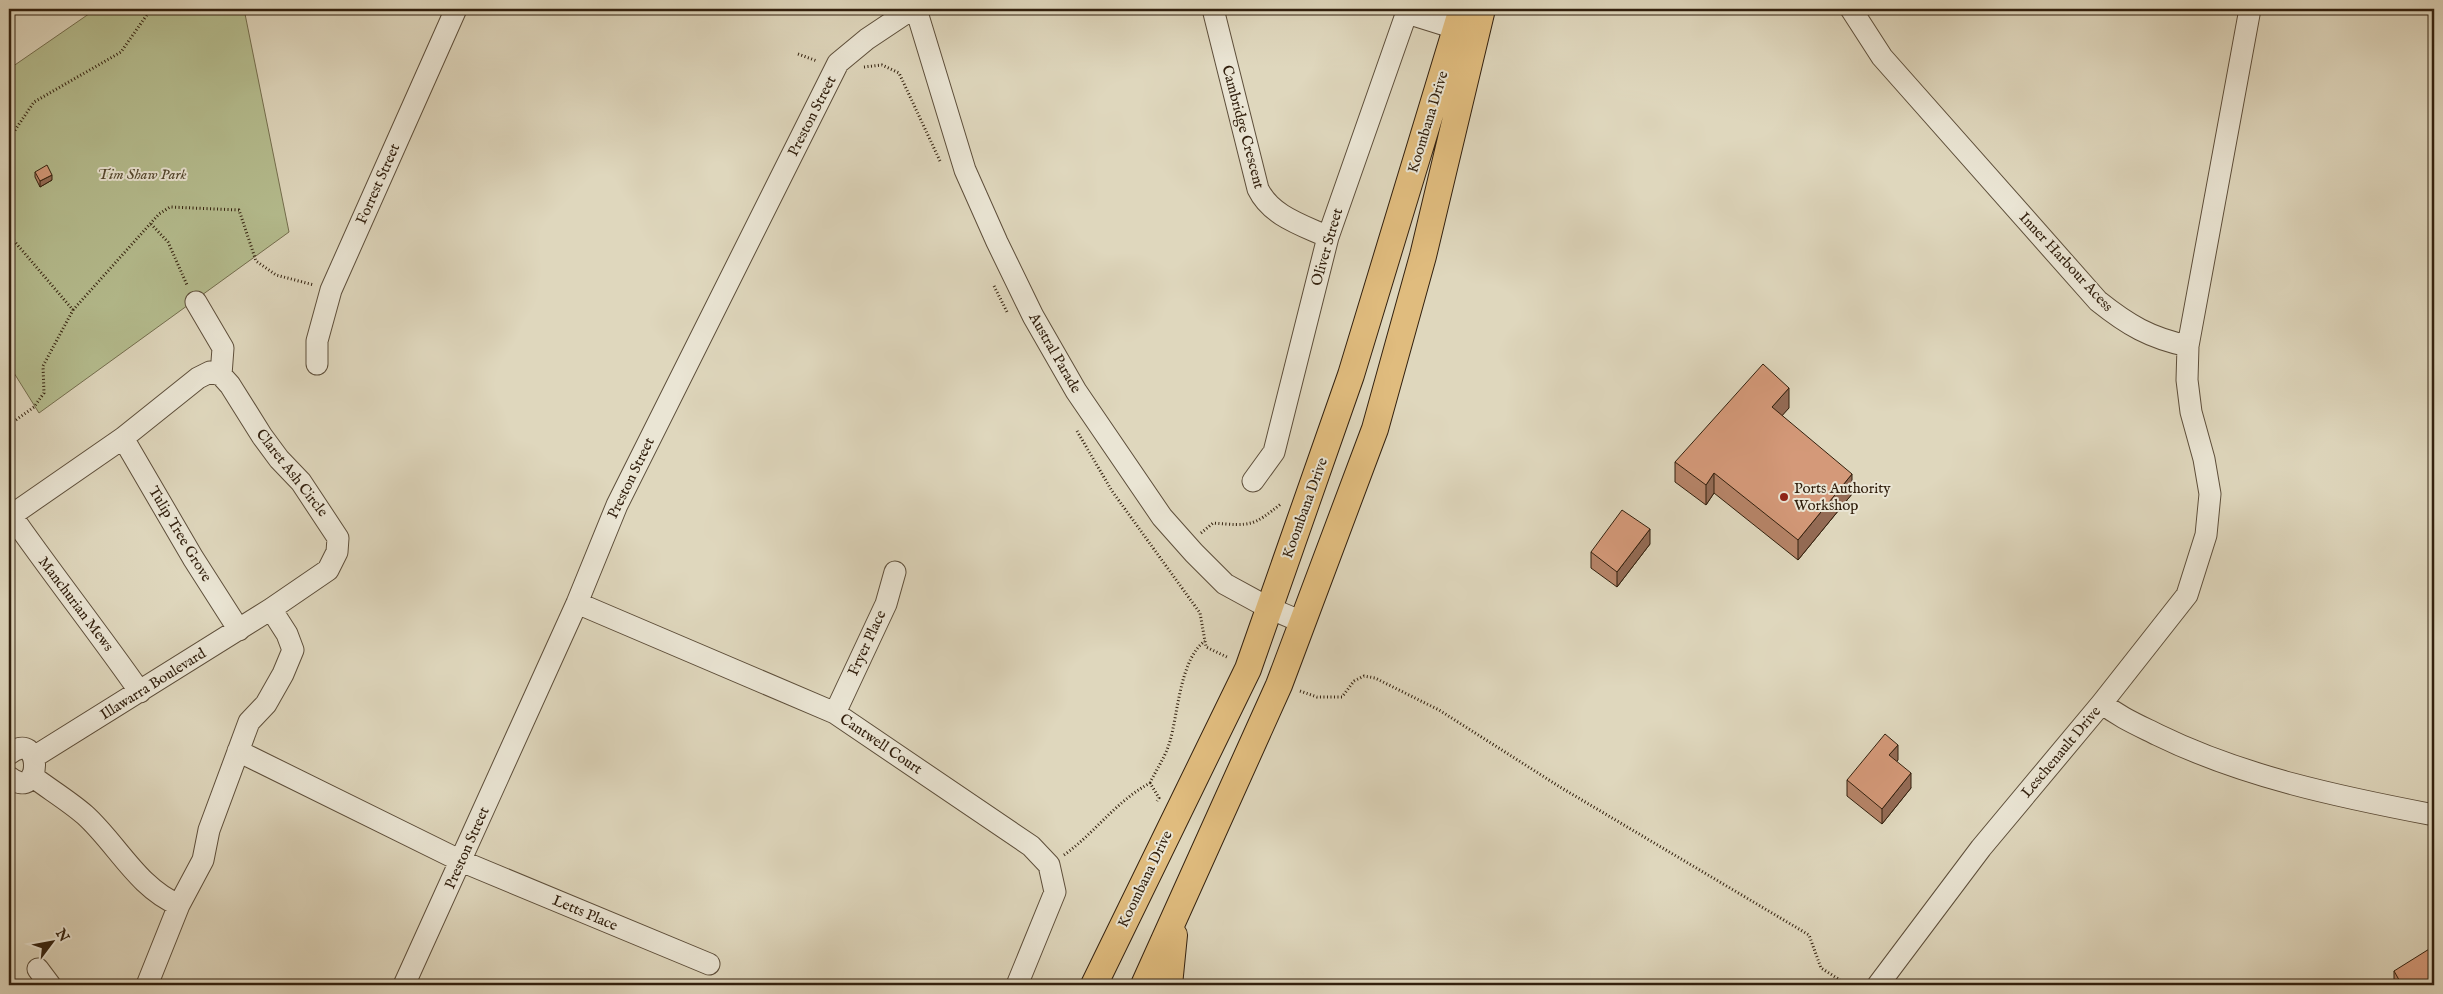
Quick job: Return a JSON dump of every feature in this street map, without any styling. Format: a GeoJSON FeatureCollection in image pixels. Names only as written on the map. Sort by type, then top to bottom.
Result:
{"type":"FeatureCollection","features":[{"type":"Feature","properties":{"kind":"main road","name":"Koombana Drive"},"geometry":{"type":"LineString","coordinates":[[1094,985],[1248,669],[1351,375],[1465,24],[1482,9]]}},
{"type":"Feature","properties":{"kind":"main road","name":"Koombana Drive"},"geometry":{"type":"LineString","coordinates":[[1144,985],[1279,685],[1374,429],[1423,256],[1465,24]]}},
{"type":"Feature","properties":{"kind":"main road"},"geometry":{"type":"LineString","coordinates":[[1169,985],[1177,912]]}},
{"type":"Feature","properties":{"kind":"street","name":"Forrest Street"},"geometry":{"type":"LineString","coordinates":[[317,364],[317,341],[331,290],[456,9]]}},
{"type":"Feature","properties":{"kind":"street","name":"Preston Street"},"geometry":{"type":"LineString","coordinates":[[404,985],[577,603],[617,505],[838,63],[867,39],[912,9]]}},
{"type":"Feature","properties":{"kind":"street","name":"Austral Parade"},"geometry":{"type":"LineString","coordinates":[[916,9],[966,170],[997,242],[1033,316],[1076,391],[1162,517],[1225,584],[1269,608],[1302,622]]}},
{"type":"Feature","properties":{"kind":"street","name":"Cambridge Crescent"},"geometry":{"type":"LineString","coordinates":[[1213,9],[1258,189],[1264,201],[1278,214],[1328,237]]}},
{"type":"Feature","properties":{"kind":"street","name":"Inner Harbour Acess"},"geometry":{"type":"LineString","coordinates":[[1851,9],[1882,57],[2098,301],[2125,323],[2152,336],[2188,346]]}},
{"type":"Feature","properties":{"kind":"street"},"geometry":{"type":"LineString","coordinates":[[2102,703],[2162,624],[2187,595],[2206,535],[2210,494],[2204,459],[2191,412],[2187,380],[2188,346],[2250,9]]}},
{"type":"Feature","properties":{"kind":"street","name":"Oliver Street"},"geometry":{"type":"LineString","coordinates":[[1253,481],[1274,452],[1328,237],[1407,11],[1465,24]]}},
{"type":"Feature","properties":{"kind":"street"},"geometry":{"type":"LineString","coordinates":[[10,516],[123,438],[198,378],[210,372],[220,375],[223,348],[196,302]]}},
{"type":"Feature","properties":{"kind":"street","name":"Claret Ash Circle"},"geometry":{"type":"LineString","coordinates":[[220,375],[230,385],[279,459],[301,482],[317,503],[338,538],[337,552],[328,570],[271,609]]}},
{"type":"Feature","properties":{"kind":"street","name":"Tulip Tree Grove"},"geometry":{"type":"LineString","coordinates":[[123,438],[193,558],[239,630]]}},
{"type":"Feature","properties":{"kind":"street","name":"Manchurian Mews"},"geometry":{"type":"LineString","coordinates":[[10,516],[67,595],[96,629],[140,692]]}},
{"type":"Feature","properties":{"kind":"street","name":"Fryer Place"},"geometry":{"type":"LineString","coordinates":[[835,713],[886,604],[895,572]]}},
{"type":"Feature","properties":{"kind":"street","name":"Cantwell Court"},"geometry":{"type":"LineString","coordinates":[[577,603],[835,713],[980,809],[1031,846],[1049,865]]}},
{"type":"Feature","properties":{"kind":"street"},"geometry":{"type":"LineString","coordinates":[[147,985],[179,905],[203,860],[208,830],[249,722],[266,704],[283,674],[293,650],[287,634],[271,609]]}},
{"type":"Feature","properties":{"kind":"street","name":"Illawarra Boulevard"},"geometry":{"type":"LineString","coordinates":[[33,767],[140,692],[271,609]]}},
{"type":"Feature","properties":{"kind":"street","name":"Leschenault Drive"},"geometry":{"type":"LineString","coordinates":[[1879,985],[1981,848],[2102,703],[2116,714],[2186,748],[2256,773],[2353,799],[2434,814]]}},
{"type":"Feature","properties":{"kind":"street"},"geometry":{"type":"LineString","coordinates":[[10,750],[24,750],[33,767],[84,814],[146,883],[162,898],[179,905]]}},
{"type":"Feature","properties":{"kind":"street","name":"Letts Place"},"geometry":{"type":"LineString","coordinates":[[238,751],[461,861],[708,964]]}},
{"type":"Feature","properties":{"kind":"street"},"geometry":{"type":"LineString","coordinates":[[9,777],[18,781],[33,767]]}},
{"type":"Feature","properties":{"kind":"street"},"geometry":{"type":"LineString","coordinates":[[1017,985],[1055,892],[1049,865]]}},
{"type":"Feature","properties":{"kind":"path"},"geometry":{"type":"LineString","coordinates":[[9,139],[34,102],[121,52],[151,9]]}},
{"type":"Feature","properties":{"kind":"path"},"geometry":{"type":"LineString","coordinates":[[9,425],[34,407],[44,393],[43,366],[72,310],[164,210],[170,207],[239,210],[256,261],[263,268],[276,275],[331,290]]}},
{"type":"Feature","properties":{"kind":"path"},"geometry":{"type":"LineString","coordinates":[[151,224],[168,242],[196,302]]}},
{"type":"Feature","properties":{"kind":"path"},"geometry":{"type":"LineString","coordinates":[[9,235],[72,310]]}},
{"type":"Feature","properties":{"kind":"path"},"geometry":{"type":"LineString","coordinates":[[1165,564],[1213,523],[1246,526],[1263,518],[1284,502]]}},
{"type":"Feature","properties":{"kind":"path"},"geometry":{"type":"LineString","coordinates":[[1049,865],[1081,842],[1121,801],[1150,783],[1170,743],[1184,677],[1197,647],[1205,641]]}},
{"type":"Feature","properties":{"kind":"path"},"geometry":{"type":"LineString","coordinates":[[1150,783],[1159,798],[1154,807]]}},
{"type":"Feature","properties":{"kind":"green space","name":"Tim Shaw Park"},"geometry":{"type":"Polygon","coordinates":[[[96,9],[244,9],[289,232],[39,413],[9,365],[9,69],[96,9]]]}},
{"type":"Feature","properties":{"kind":"building"},"geometry":{"type":"Polygon","coordinates":[[[47,165],[52,175],[40,181],[35,172],[47,165]]]}},
{"type":"Feature","properties":{"kind":"building"},"geometry":{"type":"Polygon","coordinates":[[[1763,364],[1789,388],[1772,407],[1852,474],[1798,540],[1714,473],[1706,485],[1675,462],[1763,364]]]}},
{"type":"Feature","properties":{"kind":"building"},"geometry":{"type":"Polygon","coordinates":[[[1622,510],[1650,529],[1617,572],[1591,552],[1622,510]]]}},
{"type":"Feature","properties":{"kind":"building"},"geometry":{"type":"Polygon","coordinates":[[[1885,734],[1898,745],[1889,755],[1911,773],[1882,809],[1847,780],[1885,734]]]}},
{"type":"Feature","properties":{"kind":"building"},"geometry":{"type":"Polygon","coordinates":[[[2434,946],[2434,980],[2426,985],[2402,985],[2394,971],[2434,946]]]}},
{"type":"Feature","properties":{"kind":"place","name":"Ports Authority Workshop"},"geometry":{"type":"Point","coordinates":[1784,497]}}]}
